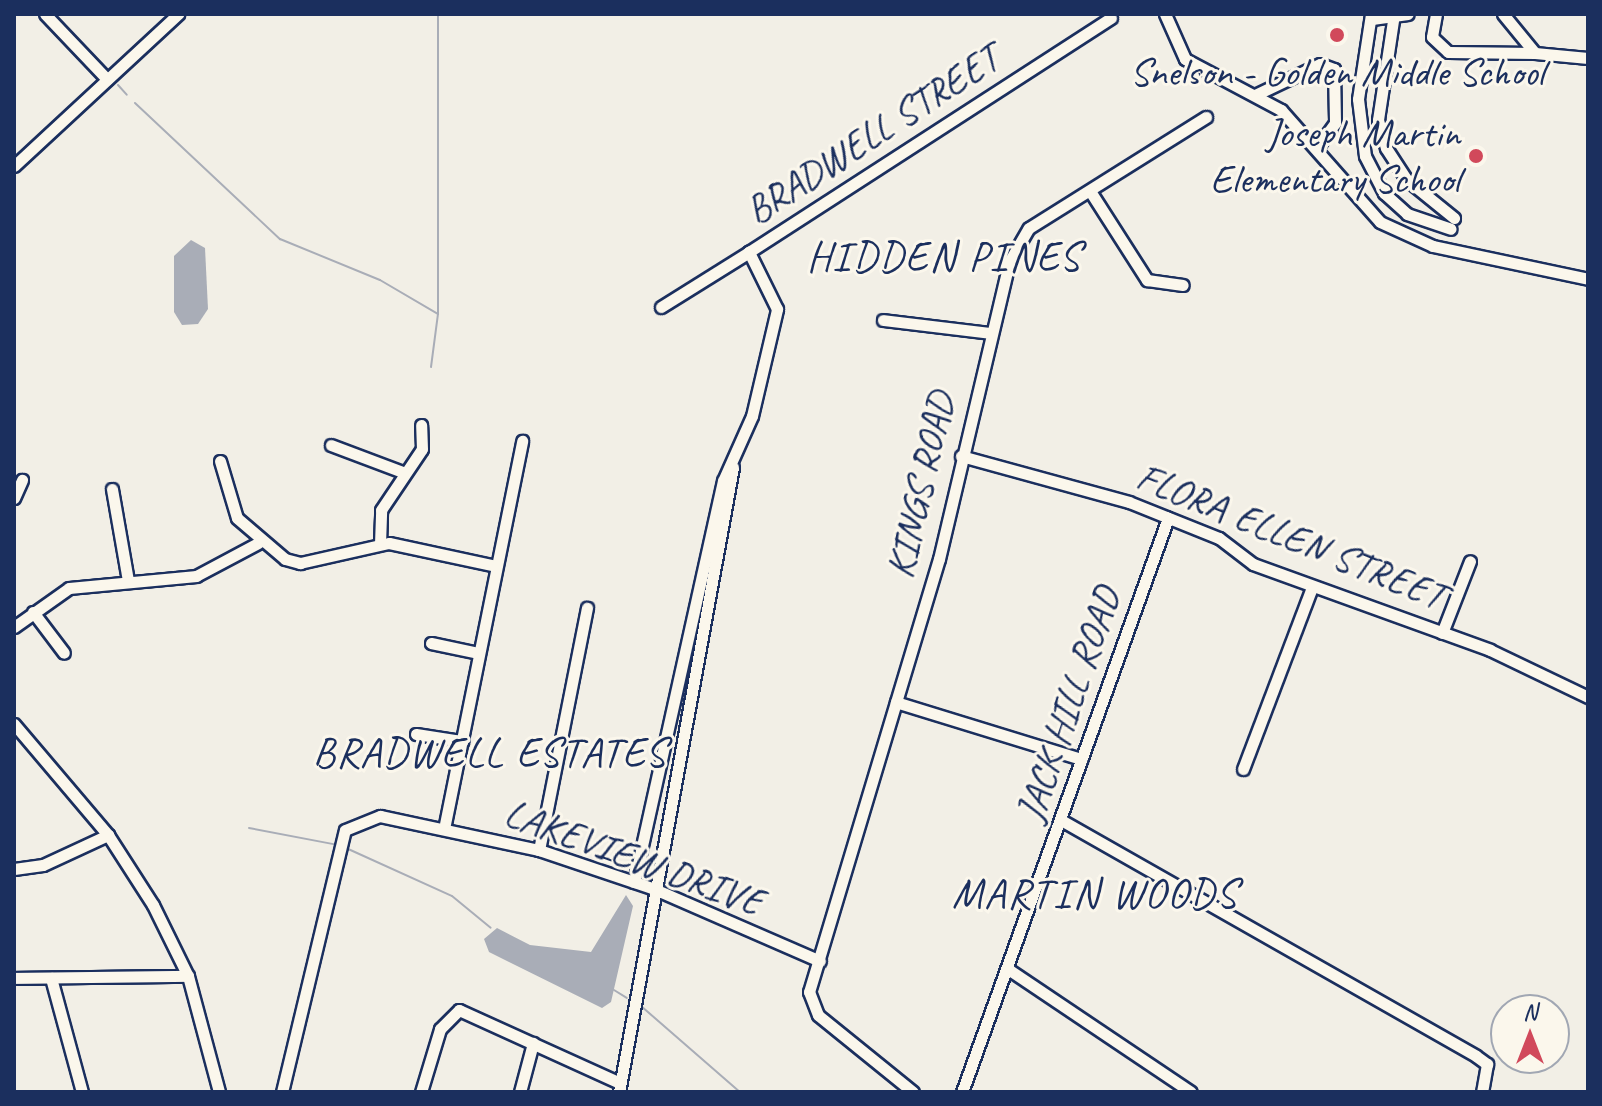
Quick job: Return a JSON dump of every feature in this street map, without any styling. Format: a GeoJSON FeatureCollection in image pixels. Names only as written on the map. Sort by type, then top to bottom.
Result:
{"type":"FeatureCollection","features":[{"type":"Feature","properties":{"kind":"street"},"geometry":{"type":"LineString","coordinates":[[45,14],[107,79]]}},
{"type":"Feature","properties":{"kind":"street"},"geometry":{"type":"LineString","coordinates":[[14,166],[178,14]]}},
{"type":"Feature","properties":{"kind":"street"},"geometry":{"type":"LineString","coordinates":[[1165,14],[1185,59],[1281,110],[1364,208],[1405,236],[1588,279]]}},
{"type":"Feature","properties":{"kind":"street"},"geometry":{"type":"LineString","coordinates":[[1394,15],[1378,120],[1386,148],[1406,179],[1453,223],[1407,214],[1384,193],[1365,156],[1358,99],[1372,16],[1408,14]]}},
{"type":"Feature","properties":{"kind":"street"},"geometry":{"type":"LineString","coordinates":[[1436,14],[1432,37],[1448,52],[1535,53],[1588,58]]}},
{"type":"Feature","properties":{"kind":"street"},"geometry":{"type":"LineString","coordinates":[[1503,14],[1535,53]]}},
{"type":"Feature","properties":{"kind":"street","name":"BRADWELL STREET"},"geometry":{"type":"LineString","coordinates":[[661,307],[1111,18]]}},
{"type":"Feature","properties":{"kind":"street"},"geometry":{"type":"LineString","coordinates":[[1255,95],[1320,64],[1334,69],[1335,123],[1316,149]]}},
{"type":"Feature","properties":{"kind":"street","name":"KINGS ROAD"},"geometry":{"type":"LineString","coordinates":[[913,1092],[809,1005],[896,702],[990,333],[1022,237],[1206,117]]}},
{"type":"Feature","properties":{"kind":"street"},"geometry":{"type":"LineString","coordinates":[[1090,191],[1147,280],[1183,285]]}},
{"type":"Feature","properties":{"kind":"street","name":"BRADWELL STREET"},"geometry":{"type":"LineString","coordinates":[[620,1087],[652,888],[734,463],[758,398],[777,309],[749,252]]}},
{"type":"Feature","properties":{"kind":"street"},"geometry":{"type":"LineString","coordinates":[[883,320],[896,327],[990,333]]}},
{"type":"Feature","properties":{"kind":"street"},"geometry":{"type":"LineString","coordinates":[[380,544],[381,510],[403,472],[422,449],[421,425]]}},
{"type":"Feature","properties":{"kind":"street"},"geometry":{"type":"LineString","coordinates":[[445,824],[522,441]]}},
{"type":"Feature","properties":{"kind":"street"},"geometry":{"type":"LineString","coordinates":[[331,445],[403,472]]}},
{"type":"Feature","properties":{"kind":"street","name":"FLORA ELLEN STREET"},"geometry":{"type":"LineString","coordinates":[[961,456],[1168,518],[1312,587],[1442,633],[1588,697]]}},
{"type":"Feature","properties":{"kind":"street"},"geometry":{"type":"LineString","coordinates":[[220,461],[229,503],[258,543],[300,563],[380,544],[496,566]]}},
{"type":"Feature","properties":{"kind":"street","name":"BRADWELL STREET"},"geometry":{"type":"LineString","coordinates":[[634,882],[723,481],[734,463]]}},
{"type":"Feature","properties":{"kind":"street"},"geometry":{"type":"LineString","coordinates":[[14,498],[22,480]]}},
{"type":"Feature","properties":{"kind":"street"},"geometry":{"type":"LineString","coordinates":[[112,489],[128,581]]}},
{"type":"Feature","properties":{"kind":"street","name":"JACK HILL ROAD"},"geometry":{"type":"LineString","coordinates":[[962,1092],[1168,518]]}},
{"type":"Feature","properties":{"kind":"street"},"geometry":{"type":"LineString","coordinates":[[14,627],[69,588],[196,576],[258,543]]}},
{"type":"Feature","properties":{"kind":"street"},"geometry":{"type":"LineString","coordinates":[[1442,633],[1470,561]]}},
{"type":"Feature","properties":{"kind":"street"},"geometry":{"type":"LineString","coordinates":[[1243,769],[1312,587]]}},
{"type":"Feature","properties":{"kind":"street"},"geometry":{"type":"LineString","coordinates":[[539,850],[587,608]]}},
{"type":"Feature","properties":{"kind":"street"},"geometry":{"type":"LineString","coordinates":[[33,612],[64,653]]}},
{"type":"Feature","properties":{"kind":"street"},"geometry":{"type":"LineString","coordinates":[[431,643],[479,653]]}},
{"type":"Feature","properties":{"kind":"street"},"geometry":{"type":"LineString","coordinates":[[896,702],[1081,759]]}},
{"type":"Feature","properties":{"kind":"street"},"geometry":{"type":"LineString","coordinates":[[14,724],[108,835],[188,976],[219,1092]]}},
{"type":"Feature","properties":{"kind":"street"},"geometry":{"type":"LineString","coordinates":[[416,734],[462,741]]}},
{"type":"Feature","properties":{"kind":"street","name":"LAKEVIEW DRIVE"},"geometry":{"type":"LineString","coordinates":[[282,1092],[345,830],[380,816],[445,824],[539,850],[652,888],[820,961]]}},
{"type":"Feature","properties":{"kind":"street"},"geometry":{"type":"LineString","coordinates":[[1061,820],[1476,1056],[1487,1069],[1482,1092]]}},
{"type":"Feature","properties":{"kind":"street"},"geometry":{"type":"LineString","coordinates":[[14,869],[43,865],[108,835]]}},
{"type":"Feature","properties":{"kind":"street"},"geometry":{"type":"LineString","coordinates":[[1008,969],[1191,1092]]}},
{"type":"Feature","properties":{"kind":"street"},"geometry":{"type":"LineString","coordinates":[[14,978],[188,976]]}},
{"type":"Feature","properties":{"kind":"street"},"geometry":{"type":"LineString","coordinates":[[51,978],[82,1092]]}},
{"type":"Feature","properties":{"kind":"street"},"geometry":{"type":"LineString","coordinates":[[421,1092],[449,1013],[459,1010],[620,1087]]}},
{"type":"Feature","properties":{"kind":"street"},"geometry":{"type":"LineString","coordinates":[[520,1092],[533,1043]]}},
{"type":"Feature","properties":{"kind":"shaded area"},"geometry":{"type":"Polygon","coordinates":[[[191,240],[205,248],[208,309],[198,324],[182,325],[174,312],[174,256],[191,240]]]}},
{"type":"Feature","properties":{"kind":"shaded area"},"geometry":{"type":"Polygon","coordinates":[[[626,895],[633,906],[611,1002],[602,1008],[489,952],[484,939],[497,928],[530,945],[591,952],[626,895]]]}},
{"type":"Feature","properties":{"kind":"waterway"},"geometry":{"type":"LineString","coordinates":[[431,367],[438,314],[438,14]]}},
{"type":"Feature","properties":{"kind":"waterway"},"geometry":{"type":"LineString","coordinates":[[118,85],[127,95]]}},
{"type":"Feature","properties":{"kind":"waterway"},"geometry":{"type":"LineString","coordinates":[[135,103],[280,239],[380,280],[438,314]]}},
{"type":"Feature","properties":{"kind":"waterway"},"geometry":{"type":"LineString","coordinates":[[249,828],[333,844]]}},
{"type":"Feature","properties":{"kind":"waterway"},"geometry":{"type":"LineString","coordinates":[[346,848],[452,896],[491,928]]}},
{"type":"Feature","properties":{"kind":"waterway"},"geometry":{"type":"LineString","coordinates":[[614,990],[627,998]]}},
{"type":"Feature","properties":{"kind":"waterway"},"geometry":{"type":"LineString","coordinates":[[641,1006],[740,1092]]}},
{"type":"Feature","properties":{"kind":"place","name":"Snelson - Golden Middle School"},"geometry":{"type":"Point","coordinates":[1337,35]}},
{"type":"Feature","properties":{"kind":"place","name":"Joseph Martin Elementary School"},"geometry":{"type":"Point","coordinates":[1476,156]}},
{"type":"Feature","properties":{"kind":"district","name":"HIDDEN PINES"},"geometry":{"type":"Point","coordinates":[944,257]}},
{"type":"Feature","properties":{"kind":"district","name":"BRADWELL ESTATES"},"geometry":{"type":"Point","coordinates":[490,753]}},
{"type":"Feature","properties":{"kind":"district","name":"MARTIN WOODS"},"geometry":{"type":"Point","coordinates":[1095,894]}}]}
